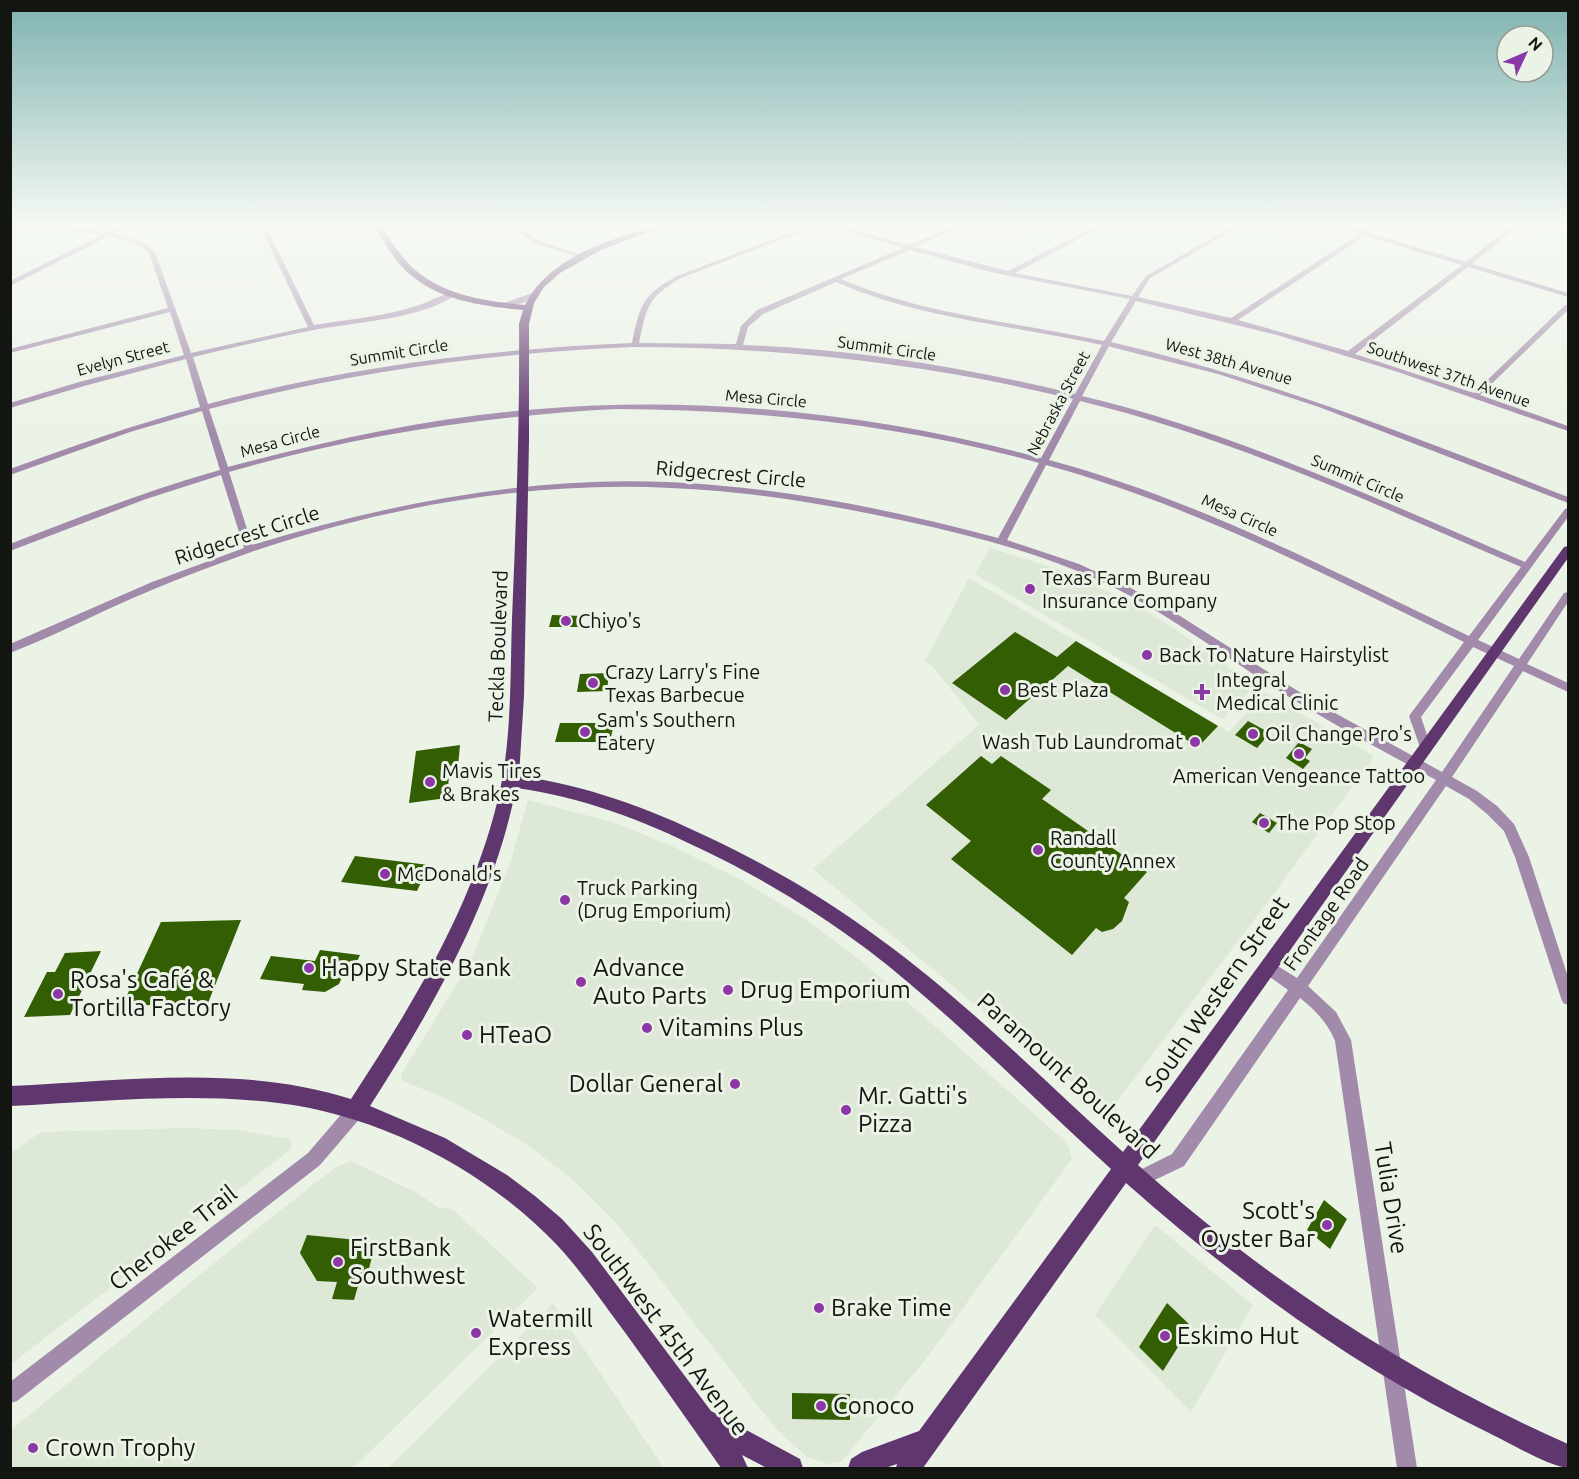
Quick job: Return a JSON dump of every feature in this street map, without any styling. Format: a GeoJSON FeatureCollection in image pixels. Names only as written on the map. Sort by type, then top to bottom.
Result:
{"type":"FeatureCollection","features":[{"type":"Feature","properties":{"kind":"main road"},"geometry":{"type":"LineString","coordinates":[[458,295],[527,308]]}},
{"type":"Feature","properties":{"kind":"main road","name":"Teckla Boulevard"},"geometry":{"type":"LineString","coordinates":[[356,1110],[416,1008],[474,898],[495,842],[510,781],[514,740],[527,308],[534,295]]}},
{"type":"Feature","properties":{"kind":"main road","name":"South Western Street"},"geometry":{"type":"LineString","coordinates":[[917,1458],[1133,1173],[1268,967],[1569,550]]}},
{"type":"Feature","properties":{"kind":"main road","name":"Paramount Boulevard"},"geometry":{"type":"LineString","coordinates":[[510,781],[533,783],[593,799],[661,823],[726,853],[808,899],[852,928],[894,960],[962,1018],[1133,1173],[1256,1277],[1297,1308],[1392,1369],[1473,1414],[1569,1457]]}},
{"type":"Feature","properties":{"kind":"main road","name":"Southwest 45th Avenue"},"geometry":{"type":"LineString","coordinates":[[10,1096],[166,1087],[234,1089],[302,1097],[356,1110],[430,1142],[497,1181],[567,1241],[702,1420],[722,1456],[736,1468]]}},
{"type":"Feature","properties":{"kind":"main road"},"geometry":{"type":"LineString","coordinates":[[702,1420],[791,1468]]}},
{"type":"Feature","properties":{"kind":"main road"},"geometry":{"type":"LineString","coordinates":[[860,1468],[871,1461],[917,1458]]}},
{"type":"Feature","properties":{"kind":"street"},"geometry":{"type":"LineString","coordinates":[[167,295],[188,354],[249,550]]}},
{"type":"Feature","properties":{"kind":"street"},"geometry":{"type":"LineString","coordinates":[[296,295],[312,328]]}},
{"type":"Feature","properties":{"kind":"street","name":"Evelyn Street"},"geometry":{"type":"LineString","coordinates":[[10,406],[188,354],[412,310],[451,295]]}},
{"type":"Feature","properties":{"kind":"street"},"geometry":{"type":"LineString","coordinates":[[502,305],[533,295]]}},
{"type":"Feature","properties":{"kind":"street"},"geometry":{"type":"LineString","coordinates":[[635,345],[644,303],[652,295]]}},
{"type":"Feature","properties":{"kind":"street"},"geometry":{"type":"LineString","coordinates":[[739,347],[745,326],[760,312],[799,295]]}},
{"type":"Feature","properties":{"kind":"street","name":"West 38th Avenue"},"geometry":{"type":"LineString","coordinates":[[870,295],[906,306],[1106,344],[1216,371],[1319,403],[1569,500]]}},
{"type":"Feature","properties":{"kind":"street","name":"Southwest 37th Avenue"},"geometry":{"type":"LineString","coordinates":[[1119,295],[1232,321],[1350,354],[1569,429]]}},
{"type":"Feature","properties":{"kind":"street","name":"Nebraska Street"},"geometry":{"type":"LineString","coordinates":[[1001,542],[1106,344],[1137,295]]}},
{"type":"Feature","properties":{"kind":"street"},"geometry":{"type":"LineString","coordinates":[[1232,321],[1271,295]]}},
{"type":"Feature","properties":{"kind":"street"},"geometry":{"type":"LineString","coordinates":[[1350,354],[1428,295]]}},
{"type":"Feature","properties":{"kind":"street"},"geometry":{"type":"LineString","coordinates":[[1475,396],[1569,307]]}},
{"type":"Feature","properties":{"kind":"street"},"geometry":{"type":"LineString","coordinates":[[10,351],[172,309]]}},
{"type":"Feature","properties":{"kind":"street","name":"Summit Circle"},"geometry":{"type":"LineString","coordinates":[[10,472],[134,428],[204,408],[355,374],[525,351],[635,345],[739,347],[896,363],[1077,398],[1162,420],[1248,449],[1526,566]]}},
{"type":"Feature","properties":{"kind":"street","name":"Mesa Circle"},"geometry":{"type":"LineString","coordinates":[[10,548],[141,498],[225,471],[367,436],[426,425],[523,412],[650,406],[787,414],[889,428],[1000,450],[1110,480],[1209,516],[1569,688]]}},
{"type":"Feature","properties":{"kind":"street","name":"Ridgecrest Circle"},"geometry":{"type":"LineString","coordinates":[[10,649],[192,570],[320,529],[408,508],[522,490],[634,484],[749,491],[865,509],[1001,542],[1052,558],[1128,591],[1168,612],[1294,694],[1420,755],[1444,779],[1486,805],[1509,828],[1522,857],[1569,998]]}},
{"type":"Feature","properties":{"kind":"street"},"geometry":{"type":"LineString","coordinates":[[1420,755],[1415,716],[1569,510]]}},
{"type":"Feature","properties":{"kind":"street","name":"Frontage Road"},"geometry":{"type":"LineString","coordinates":[[1133,1173],[1178,1160],[1444,779],[1569,595]]}},
{"type":"Feature","properties":{"kind":"street","name":"Tulia Drive"},"geometry":{"type":"LineString","coordinates":[[1268,967],[1324,1009],[1338,1025],[1407,1468]]}},
{"type":"Feature","properties":{"kind":"street","name":"Cherokee Trail"},"geometry":{"type":"LineString","coordinates":[[10,1394],[314,1159],[356,1110]]}},
{"type":"Feature","properties":{"kind":"shaded area"},"geometry":{"type":"Polygon","coordinates":[[[990,548],[1063,571],[1129,601],[1172,627],[1255,686],[1222,719],[975,574],[990,548]]]}},
{"type":"Feature","properties":{"kind":"shaded area"},"geometry":{"type":"Polygon","coordinates":[[[969,578],[1229,732],[1265,692],[1372,755],[1372,760],[1278,888],[1113,1107],[1098,1106],[1014,1031],[1005,1030],[813,869],[979,725],[935,669],[925,661],[969,578]]]}},
{"type":"Feature","properties":{"kind":"shaded area"},"geometry":{"type":"Polygon","coordinates":[[[528,800],[616,823],[676,848],[745,882],[808,921],[860,960],[1067,1143],[1072,1159],[925,1360],[842,1461],[828,1464],[807,1457],[776,1429],[619,1226],[572,1179],[526,1144],[480,1117],[447,1099],[403,1081],[401,1075],[470,962],[510,864],[528,800]]]}},
{"type":"Feature","properties":{"kind":"shaded area"},"geometry":{"type":"Polygon","coordinates":[[[187,1128],[236,1130],[290,1139],[292,1145],[290,1150],[11,1364],[11,1153],[41,1132],[187,1128]]]}},
{"type":"Feature","properties":{"kind":"shaded area"},"geometry":{"type":"Polygon","coordinates":[[[351,1161],[417,1193],[439,1208],[452,1209],[538,1288],[353,1468],[11,1468],[11,1430],[229,1251],[336,1167],[351,1161]]]}},
{"type":"Feature","properties":{"kind":"shaded area"},"geometry":{"type":"Polygon","coordinates":[[[1155,1225],[1253,1305],[1191,1412],[1095,1315],[1155,1225]]]}},
{"type":"Feature","properties":{"kind":"shaded area"},"geometry":{"type":"Polygon","coordinates":[[[553,1303],[664,1468],[388,1468],[419,1438],[553,1303]]]}},
{"type":"Feature","properties":{"kind":"building","name":"Chiyo's"},"geometry":{"type":"Polygon","coordinates":[[[552,615],[582,616],[579,627],[549,627],[552,615]]]}},
{"type":"Feature","properties":{"kind":"building","name":"Best Plaza"},"geometry":{"type":"Polygon","coordinates":[[[1015,632],[1057,657],[1076,641],[1218,726],[1198,747],[1068,666],[1050,682],[1054,685],[1038,699],[1033,696],[1006,720],[952,683],[1015,632]]]}},
{"type":"Feature","properties":{"kind":"building","name":"Crazy Larry's Fine Texas Barbecue"},"geometry":{"type":"Polygon","coordinates":[[[609,673],[607,691],[577,692],[580,674],[609,673]]]}},
{"type":"Feature","properties":{"kind":"building","name":"Oil Change Pro's"},"geometry":{"type":"Polygon","coordinates":[[[1248,721],[1270,733],[1257,748],[1235,735],[1248,721]]]}},
{"type":"Feature","properties":{"kind":"building","name":"Sam's Southern Eatery"},"geometry":{"type":"Polygon","coordinates":[[[560,723],[614,723],[610,742],[555,742],[560,723]]]}},
{"type":"Feature","properties":{"kind":"building","name":"American Vengeance Tattoo"},"geometry":{"type":"Polygon","coordinates":[[[1299,742],[1312,749],[1305,758],[1310,761],[1303,769],[1286,758],[1299,742]]]}},
{"type":"Feature","properties":{"kind":"building","name":"Mavis Tires & Brakes"},"geometry":{"type":"Polygon","coordinates":[[[460,745],[458,766],[450,766],[447,798],[409,803],[416,751],[460,745]]]}},
{"type":"Feature","properties":{"kind":"building","name":"Randall County Annex"},"geometry":{"type":"Polygon","coordinates":[[[981,756],[992,764],[1001,756],[1051,790],[1042,799],[1147,872],[1124,898],[1129,902],[1122,921],[1113,929],[1102,932],[1096,928],[1072,955],[951,859],[971,841],[926,805],[981,756]]]}},
{"type":"Feature","properties":{"kind":"building","name":"The Pop Stop"},"geometry":{"type":"Polygon","coordinates":[[[1260,813],[1277,823],[1269,833],[1252,822],[1260,813]]]}},
{"type":"Feature","properties":{"kind":"building","name":"McDonald's"},"geometry":{"type":"Polygon","coordinates":[[[355,856],[429,865],[417,891],[341,882],[355,856]]]}},
{"type":"Feature","properties":{"kind":"building"},"geometry":{"type":"Polygon","coordinates":[[[241,920],[208,1003],[122,1006],[161,922],[241,920]]]}},
{"type":"Feature","properties":{"kind":"building","name":"Happy State Bank"},"geometry":{"type":"Polygon","coordinates":[[[320,950],[360,955],[350,977],[343,975],[339,984],[325,992],[302,990],[304,984],[260,979],[271,956],[315,961],[320,950]]]}},
{"type":"Feature","properties":{"kind":"building","name":"Rosa's Café & Tortilla Factory"},"geometry":{"type":"Polygon","coordinates":[[[101,951],[70,1015],[24,1017],[47,972],[55,972],[65,953],[101,951]]]}},
{"type":"Feature","properties":{"kind":"building","name":"Scott's Oyster Bar"},"geometry":{"type":"Polygon","coordinates":[[[1324,1200],[1347,1219],[1330,1249],[1307,1230],[1324,1200]]]}},
{"type":"Feature","properties":{"kind":"building","name":"FirstBank Southwest"},"geometry":{"type":"Polygon","coordinates":[[[307,1235],[367,1241],[362,1256],[372,1257],[366,1280],[360,1279],[354,1300],[332,1299],[337,1282],[317,1281],[300,1253],[307,1235]]]}},
{"type":"Feature","properties":{"kind":"building","name":"Eskimo Hut"},"geometry":{"type":"Polygon","coordinates":[[[1167,1303],[1191,1326],[1163,1371],[1139,1347],[1167,1303]]]}},
{"type":"Feature","properties":{"kind":"building","name":"Conoco"},"geometry":{"type":"Polygon","coordinates":[[[792,1393],[850,1394],[850,1420],[792,1419],[792,1393]]]}},
{"type":"Feature","properties":{"kind":"place","name":"Texas Farm Bureau Insurance Company"},"geometry":{"type":"Point","coordinates":[1030,589]}},
{"type":"Feature","properties":{"kind":"place","name":"Chiyo's"},"geometry":{"type":"Point","coordinates":[566,621]}},
{"type":"Feature","properties":{"kind":"place","name":"Back To Nature Hairstylist"},"geometry":{"type":"Point","coordinates":[1147,655]}},
{"type":"Feature","properties":{"kind":"place","name":"Crazy Larry's Fine Texas Barbecue"},"geometry":{"type":"Point","coordinates":[593,683]}},
{"type":"Feature","properties":{"kind":"place","name":"Best Plaza"},"geometry":{"type":"Point","coordinates":[1005,690]}},
{"type":"Feature","properties":{"kind":"place","name":"Integral Medical Clinic"},"geometry":{"type":"Point","coordinates":[1202,692]}},
{"type":"Feature","properties":{"kind":"place","name":"Sam's Southern Eatery"},"geometry":{"type":"Point","coordinates":[585,732]}},
{"type":"Feature","properties":{"kind":"place","name":"Oil Change Pro's"},"geometry":{"type":"Point","coordinates":[1253,734]}},
{"type":"Feature","properties":{"kind":"place","name":"Wash Tub Laundromat"},"geometry":{"type":"Point","coordinates":[1195,742]}},
{"type":"Feature","properties":{"kind":"place","name":"American Vengeance Tattoo"},"geometry":{"type":"Point","coordinates":[1299,754]}},
{"type":"Feature","properties":{"kind":"place","name":"Mavis Tires & Brakes"},"geometry":{"type":"Point","coordinates":[430,782]}},
{"type":"Feature","properties":{"kind":"place","name":"The Pop Stop"},"geometry":{"type":"Point","coordinates":[1264,823]}},
{"type":"Feature","properties":{"kind":"place","name":"Randall County Annex"},"geometry":{"type":"Point","coordinates":[1038,850]}},
{"type":"Feature","properties":{"kind":"place","name":"McDonald's"},"geometry":{"type":"Point","coordinates":[385,874]}},
{"type":"Feature","properties":{"kind":"place","name":"Truck Parking (Drug Emporium)"},"geometry":{"type":"Point","coordinates":[565,900]}},
{"type":"Feature","properties":{"kind":"place","name":"Happy State Bank"},"geometry":{"type":"Point","coordinates":[309,968]}},
{"type":"Feature","properties":{"kind":"place","name":"Advance Auto Parts"},"geometry":{"type":"Point","coordinates":[581,982]}},
{"type":"Feature","properties":{"kind":"place","name":"Drug Emporium"},"geometry":{"type":"Point","coordinates":[728,990]}},
{"type":"Feature","properties":{"kind":"place","name":"Rosa's Café & Tortilla Factory"},"geometry":{"type":"Point","coordinates":[58,994]}},
{"type":"Feature","properties":{"kind":"place","name":"Vitamins Plus"},"geometry":{"type":"Point","coordinates":[647,1028]}},
{"type":"Feature","properties":{"kind":"place","name":"HTeaO"},"geometry":{"type":"Point","coordinates":[467,1035]}},
{"type":"Feature","properties":{"kind":"place","name":"Dollar General"},"geometry":{"type":"Point","coordinates":[735,1084]}},
{"type":"Feature","properties":{"kind":"place","name":"Mr. Gatti's Pizza"},"geometry":{"type":"Point","coordinates":[846,1110]}},
{"type":"Feature","properties":{"kind":"place","name":"Scott's Oyster Bar"},"geometry":{"type":"Point","coordinates":[1327,1225]}},
{"type":"Feature","properties":{"kind":"place","name":"FirstBank Southwest"},"geometry":{"type":"Point","coordinates":[338,1262]}},
{"type":"Feature","properties":{"kind":"place","name":"Brake Time"},"geometry":{"type":"Point","coordinates":[819,1308]}},
{"type":"Feature","properties":{"kind":"place","name":"Watermill Express"},"geometry":{"type":"Point","coordinates":[476,1333]}},
{"type":"Feature","properties":{"kind":"place","name":"Eskimo Hut"},"geometry":{"type":"Point","coordinates":[1165,1336]}},
{"type":"Feature","properties":{"kind":"place","name":"Conoco"},"geometry":{"type":"Point","coordinates":[821,1406]}},
{"type":"Feature","properties":{"kind":"place","name":"Crown Trophy"},"geometry":{"type":"Point","coordinates":[33,1448]}}]}
